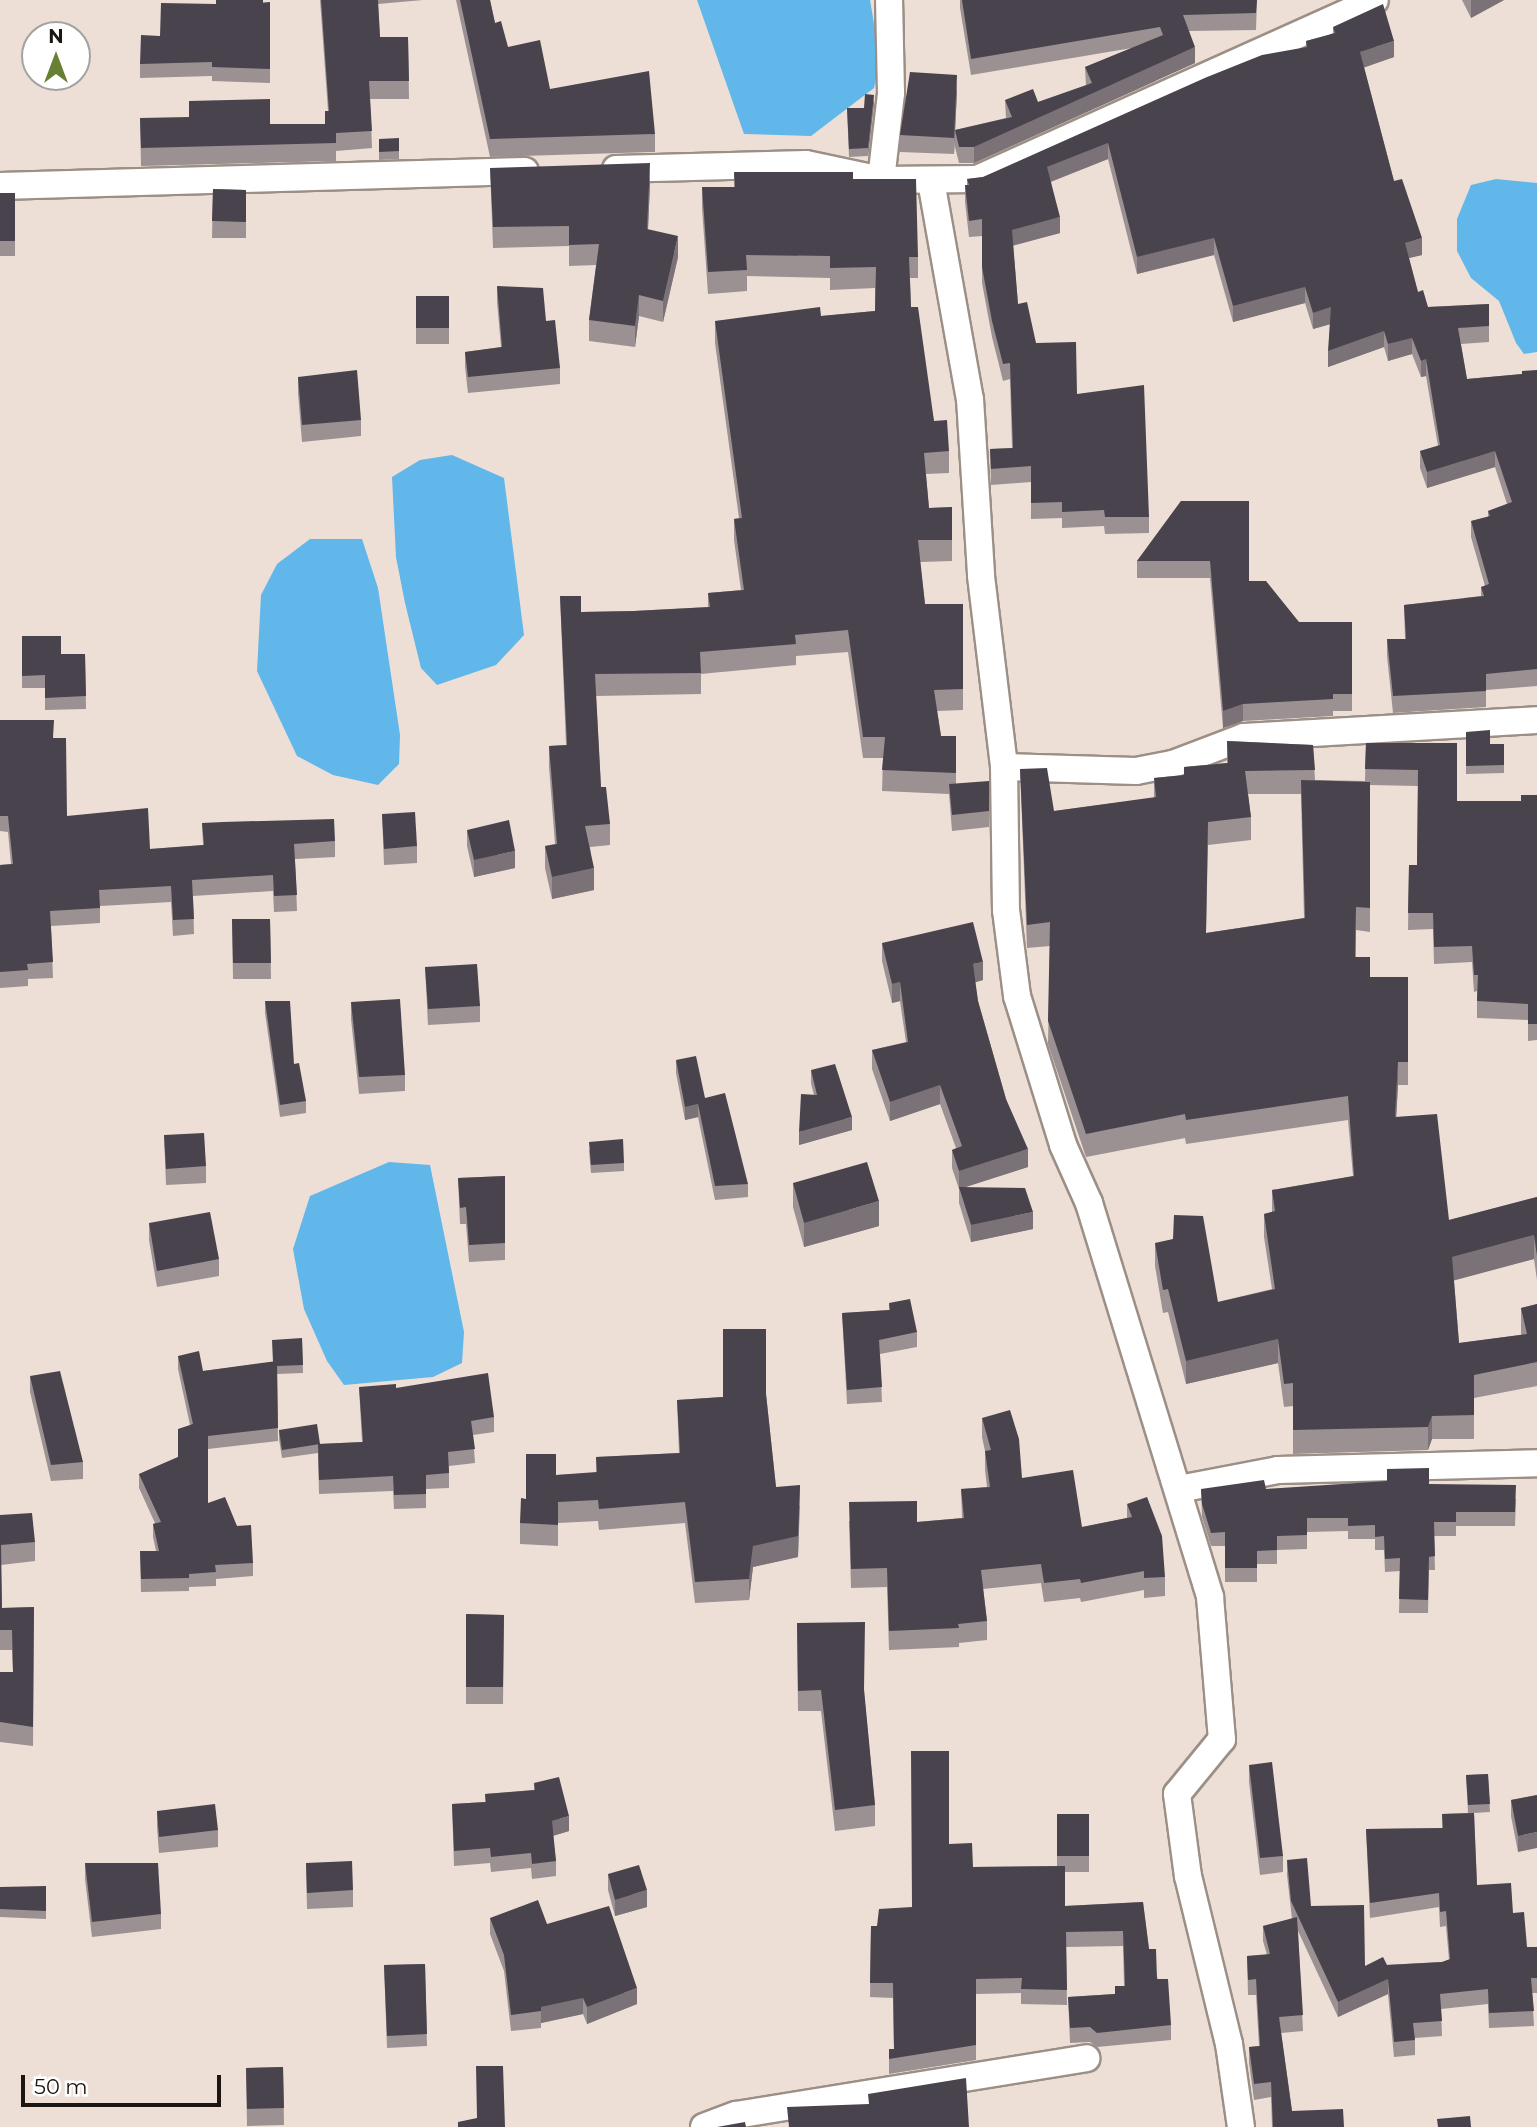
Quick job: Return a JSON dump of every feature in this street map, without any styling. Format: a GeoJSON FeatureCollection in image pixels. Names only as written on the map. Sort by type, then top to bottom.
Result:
{"type":"FeatureCollection","features":[{"type":"Feature","properties":{"kind":"street"},"geometry":{"type":"LineString","coordinates":[[881,180],[891,93],[889,0]]}},
{"type":"Feature","properties":{"kind":"street"},"geometry":{"type":"LineString","coordinates":[[584,170],[806,164],[881,180],[977,179],[1376,0]]}},
{"type":"Feature","properties":{"kind":"street"},"geometry":{"type":"LineString","coordinates":[[0,186],[556,170]]}},
{"type":"Feature","properties":{"kind":"street"},"geometry":{"type":"LineString","coordinates":[[931,181],[970,399],[981,576],[1004,767],[1006,910],[1017,996],[1063,1145],[1089,1203],[1210,1597],[1222,1739],[1177,1794],[1188,1876],[1229,2044],[1241,2127]]}},
{"type":"Feature","properties":{"kind":"street"},"geometry":{"type":"LineString","coordinates":[[1004,767],[1136,771],[1172,764],[1244,737],[1537,720]]}},
{"type":"Feature","properties":{"kind":"street"},"geometry":{"type":"LineString","coordinates":[[1179,1489],[1278,1470],[1537,1463]]}},
{"type":"Feature","properties":{"kind":"street"},"geometry":{"type":"LineString","coordinates":[[704,2127],[750,2113],[1086,2058]]}},
{"type":"Feature","properties":{"kind":"water"},"geometry":{"type":"Polygon","coordinates":[[[697,0],[870,0],[880,59],[874,88],[811,136],[744,134],[697,0]]]}},
{"type":"Feature","properties":{"kind":"water"},"geometry":{"type":"Polygon","coordinates":[[[1496,179],[1537,183],[1537,352],[1524,354],[1516,343],[1499,301],[1471,278],[1457,251],[1457,219],[1471,185],[1496,179]]]}},
{"type":"Feature","properties":{"kind":"water"},"geometry":{"type":"Polygon","coordinates":[[[452,455],[504,478],[524,635],[496,665],[437,685],[421,668],[405,603],[396,557],[392,477],[420,460],[452,455]]]}},
{"type":"Feature","properties":{"kind":"water"},"geometry":{"type":"Polygon","coordinates":[[[310,539],[362,539],[378,588],[400,735],[399,764],[378,785],[333,775],[297,756],[257,671],[261,595],[277,564],[310,539]]]}},
{"type":"Feature","properties":{"kind":"water"},"geometry":{"type":"Polygon","coordinates":[[[389,1162],[430,1165],[464,1332],[462,1363],[433,1377],[344,1385],[327,1361],[304,1309],[293,1249],[310,1196],[389,1162]]]}},
{"type":"Feature","properties":{"kind":"building"},"geometry":{"type":"Polygon","coordinates":[[[216,0],[270,2],[270,69],[212,67],[212,62],[140,64],[141,35],[160,36],[161,3],[216,4],[216,0]]]}},
{"type":"Feature","properties":{"kind":"building"},"geometry":{"type":"Polygon","coordinates":[[[321,0],[378,0],[380,37],[408,37],[409,81],[369,81],[372,131],[336,133],[336,143],[141,148],[140,118],[189,117],[189,101],[270,99],[270,124],[325,124],[325,111],[329,111],[321,0]]]}},
{"type":"Feature","properties":{"kind":"building"},"geometry":{"type":"Polygon","coordinates":[[[460,0],[490,0],[495,23],[501,21],[508,47],[540,40],[550,89],[649,71],[655,134],[490,139],[460,0]]]}},
{"type":"Feature","properties":{"kind":"building"},"geometry":{"type":"Polygon","coordinates":[[[962,0],[1257,0],[1256,13],[1183,15],[1195,47],[974,147],[959,147],[955,130],[1012,117],[1005,100],[1033,89],[1038,102],[1092,83],[1085,67],[1163,35],[1160,27],[971,59],[962,0]]]}},
{"type":"Feature","properties":{"kind":"building"},"geometry":{"type":"Polygon","coordinates":[[[1383,4],[1394,41],[1360,52],[1394,181],[1402,179],[1422,238],[1405,243],[1418,292],[1423,290],[1428,307],[1489,304],[1489,326],[1458,328],[1467,379],[1537,370],[1537,669],[1486,674],[1486,691],[1393,696],[1387,639],[1406,639],[1404,605],[1484,596],[1481,587],[1489,584],[1471,521],[1490,516],[1488,511],[1512,502],[1495,451],[1427,472],[1420,451],[1440,445],[1426,359],[1421,361],[1412,338],[1388,344],[1384,331],[1328,351],[1331,307],[1313,313],[1305,287],[1233,306],[1214,238],[1137,257],[1108,143],[1047,167],[1060,217],[1012,230],[1018,304],[1027,302],[1036,343],[1076,342],[1077,394],[1144,385],[1149,517],[1105,517],[1104,510],[1062,512],[1062,502],[1031,503],[1031,466],[991,469],[990,449],[1013,448],[1010,363],[1003,364],[992,321],[982,267],[982,219],[969,221],[965,185],[969,185],[967,179],[983,177],[1262,55],[1307,47],[1306,41],[1335,33],[1333,27],[1383,4]]]}},
{"type":"Feature","properties":{"kind":"building"},"geometry":{"type":"Polygon","coordinates":[[[910,72],[957,75],[954,138],[900,135],[910,72]]]}},
{"type":"Feature","properties":{"kind":"building"},"geometry":{"type":"Polygon","coordinates":[[[865,94],[874,95],[868,148],[849,149],[847,108],[864,108],[865,94]]]}},
{"type":"Feature","properties":{"kind":"building"},"geometry":{"type":"Polygon","coordinates":[[[399,138],[399,151],[379,152],[379,139],[399,138]]]}},
{"type":"Feature","properties":{"kind":"building"},"geometry":{"type":"Polygon","coordinates":[[[650,163],[647,229],[678,236],[663,301],[639,295],[635,326],[589,320],[599,244],[569,245],[569,226],[493,227],[490,168],[650,163]]]}},
{"type":"Feature","properties":{"kind":"building"},"geometry":{"type":"Polygon","coordinates":[[[734,172],[853,172],[853,179],[916,179],[918,257],[909,257],[911,307],[918,307],[934,421],[947,420],[949,451],[924,453],[929,508],[952,507],[952,540],[918,540],[925,604],[963,604],[963,689],[934,690],[941,736],[956,736],[956,773],[882,770],[885,737],[863,737],[848,630],[795,635],[796,644],[700,652],[701,673],[595,674],[601,787],[606,787],[610,824],[585,826],[594,868],[552,877],[545,846],[557,844],[549,746],[567,745],[560,596],[581,596],[581,612],[634,611],[710,607],[708,593],[744,590],[734,519],[742,518],[715,321],[820,307],[821,316],[875,311],[876,267],[830,268],[830,256],[746,255],[747,270],[708,272],[702,187],[735,187],[734,172]]]}},
{"type":"Feature","properties":{"kind":"building"},"geometry":{"type":"Polygon","coordinates":[[[213,189],[246,190],[246,222],[212,221],[213,189]]]}},
{"type":"Feature","properties":{"kind":"building"},"geometry":{"type":"Polygon","coordinates":[[[0,193],[15,193],[15,241],[0,241],[0,193]]]}},
{"type":"Feature","properties":{"kind":"building"},"geometry":{"type":"Polygon","coordinates":[[[497,286],[543,288],[546,321],[555,320],[560,368],[468,377],[465,352],[502,347],[497,286]]]}},
{"type":"Feature","properties":{"kind":"building"},"geometry":{"type":"Polygon","coordinates":[[[416,296],[449,296],[449,328],[416,328],[416,296]]]}},
{"type":"Feature","properties":{"kind":"building"},"geometry":{"type":"Polygon","coordinates":[[[357,370],[361,420],[302,425],[298,377],[357,370]]]}},
{"type":"Feature","properties":{"kind":"building"},"geometry":{"type":"Polygon","coordinates":[[[1181,501],[1249,501],[1249,581],[1266,581],[1299,622],[1352,622],[1352,694],[1333,694],[1333,699],[1243,704],[1223,711],[1210,561],[1137,561],[1181,501]]]}},
{"type":"Feature","properties":{"kind":"building"},"geometry":{"type":"Polygon","coordinates":[[[22,636],[61,636],[61,654],[85,654],[86,696],[45,698],[45,675],[22,676],[22,636]]]}},
{"type":"Feature","properties":{"kind":"building"},"geometry":{"type":"Polygon","coordinates":[[[0,720],[54,720],[53,738],[66,738],[67,816],[148,808],[150,849],[204,845],[202,823],[223,822],[334,819],[335,841],[294,844],[297,895],[274,896],[273,875],[192,880],[194,919],[173,920],[171,886],[99,890],[100,908],[50,911],[53,962],[27,964],[28,970],[0,972],[0,865],[13,864],[8,816],[0,816],[0,720]]]}},
{"type":"Feature","properties":{"kind":"building"},"geometry":{"type":"Polygon","coordinates":[[[1490,730],[1490,744],[1504,744],[1504,765],[1466,766],[1466,732],[1490,730]]]}},
{"type":"Feature","properties":{"kind":"building"},"geometry":{"type":"Polygon","coordinates":[[[1227,741],[1313,745],[1315,770],[1245,771],[1251,817],[1208,822],[1206,933],[1305,918],[1301,780],[1370,782],[1370,908],[1356,907],[1355,957],[1370,957],[1370,977],[1408,977],[1408,1062],[1398,1062],[1395,1117],[1437,1114],[1449,1220],[1537,1197],[1537,1256],[1534,1235],[1452,1257],[1459,1343],[1527,1334],[1521,1308],[1537,1304],[1537,1362],[1474,1375],[1474,1415],[1432,1416],[1428,1427],[1293,1430],[1293,1383],[1284,1384],[1278,1339],[1186,1361],[1168,1289],[1163,1290],[1155,1243],[1173,1239],[1174,1215],[1203,1216],[1218,1302],[1275,1289],[1264,1214],[1275,1211],[1272,1190],[1354,1176],[1348,1096],[1186,1120],[1185,1114],[1086,1134],[1048,1021],[1050,922],[1027,925],[1020,769],[1047,768],[1054,811],[1156,797],[1154,778],[1184,775],[1184,767],[1228,763],[1227,741]]]}},
{"type":"Feature","properties":{"kind":"building"},"geometry":{"type":"Polygon","coordinates":[[[1366,743],[1457,743],[1457,801],[1521,801],[1521,795],[1537,795],[1537,1024],[1528,1024],[1528,1004],[1477,1001],[1478,975],[1474,975],[1472,946],[1434,947],[1433,913],[1408,913],[1409,865],[1417,865],[1418,770],[1365,769],[1366,743]]]}},
{"type":"Feature","properties":{"kind":"building"},"geometry":{"type":"Polygon","coordinates":[[[989,781],[989,811],[952,815],[949,784],[989,781]]]}},
{"type":"Feature","properties":{"kind":"building"},"geometry":{"type":"Polygon","coordinates":[[[415,812],[417,846],[384,849],[382,814],[415,812]]]}},
{"type":"Feature","properties":{"kind":"building"},"geometry":{"type":"Polygon","coordinates":[[[509,820],[515,851],[474,860],[467,830],[509,820]]]}},
{"type":"Feature","properties":{"kind":"building"},"geometry":{"type":"Polygon","coordinates":[[[232,919],[270,919],[271,963],[233,963],[232,919]]]}},
{"type":"Feature","properties":{"kind":"building"},"geometry":{"type":"Polygon","coordinates":[[[973,922],[983,962],[973,964],[978,1001],[1006,1099],[1028,1149],[959,1171],[952,1150],[962,1146],[940,1085],[890,1102],[872,1050],[908,1042],[900,982],[892,984],[882,943],[973,922]]]}},
{"type":"Feature","properties":{"kind":"building"},"geometry":{"type":"Polygon","coordinates":[[[477,964],[480,1006],[428,1009],[425,967],[477,964]]]}},
{"type":"Feature","properties":{"kind":"building"},"geometry":{"type":"Polygon","coordinates":[[[400,999],[405,1075],[359,1077],[351,1002],[400,999]]]}},
{"type":"Feature","properties":{"kind":"building"},"geometry":{"type":"Polygon","coordinates":[[[265,1001],[290,1001],[294,1064],[299,1063],[306,1101],[280,1105],[265,1001]]]}},
{"type":"Feature","properties":{"kind":"building"},"geometry":{"type":"Polygon","coordinates":[[[696,1056],[705,1098],[725,1093],[748,1184],[715,1186],[698,1104],[685,1107],[676,1060],[696,1056]]]}},
{"type":"Feature","properties":{"kind":"building"},"geometry":{"type":"Polygon","coordinates":[[[835,1064],[852,1117],[799,1132],[801,1094],[817,1095],[811,1070],[835,1064]]]}},
{"type":"Feature","properties":{"kind":"building"},"geometry":{"type":"Polygon","coordinates":[[[204,1133],[206,1166],[166,1169],[164,1135],[204,1133]]]}},
{"type":"Feature","properties":{"kind":"building"},"geometry":{"type":"Polygon","coordinates":[[[623,1139],[624,1163],[591,1165],[589,1142],[623,1139]]]}},
{"type":"Feature","properties":{"kind":"building"},"geometry":{"type":"Polygon","coordinates":[[[867,1162],[879,1201],[804,1223],[793,1183],[867,1162]]]}},
{"type":"Feature","properties":{"kind":"building"},"geometry":{"type":"Polygon","coordinates":[[[505,1176],[505,1243],[469,1245],[466,1207],[460,1208],[458,1178],[505,1176]]]}},
{"type":"Feature","properties":{"kind":"building"},"geometry":{"type":"Polygon","coordinates":[[[959,1187],[1025,1188],[1033,1212],[971,1225],[959,1187]]]}},
{"type":"Feature","properties":{"kind":"building"},"geometry":{"type":"Polygon","coordinates":[[[210,1212],[219,1259],[157,1271],[149,1223],[210,1212]]]}},
{"type":"Feature","properties":{"kind":"building"},"geometry":{"type":"Polygon","coordinates":[[[910,1299],[917,1332],[879,1340],[882,1387],[847,1390],[842,1313],[890,1310],[889,1303],[910,1299]]]}},
{"type":"Feature","properties":{"kind":"building"},"geometry":{"type":"Polygon","coordinates":[[[723,1329],[766,1329],[766,1394],[776,1487],[800,1485],[798,1536],[753,1546],[749,1579],[695,1582],[685,1502],[599,1509],[598,1500],[558,1502],[558,1525],[520,1523],[521,1498],[526,1499],[526,1454],[556,1454],[556,1475],[597,1472],[596,1457],[680,1453],[677,1400],[723,1397],[723,1329]]]}},
{"type":"Feature","properties":{"kind":"building"},"geometry":{"type":"Polygon","coordinates":[[[302,1338],[303,1365],[277,1366],[277,1361],[273,1362],[272,1340],[302,1338]]]}},
{"type":"Feature","properties":{"kind":"building"},"geometry":{"type":"Polygon","coordinates":[[[199,1351],[203,1371],[277,1361],[278,1428],[208,1436],[208,1503],[225,1497],[237,1526],[251,1525],[253,1563],[215,1565],[216,1572],[189,1574],[189,1578],[141,1579],[140,1551],[159,1551],[153,1524],[161,1522],[139,1474],[178,1457],[178,1429],[193,1424],[178,1356],[199,1351]]]}},
{"type":"Feature","properties":{"kind":"building"},"geometry":{"type":"Polygon","coordinates":[[[60,1371],[83,1462],[51,1465],[30,1376],[60,1371]]]}},
{"type":"Feature","properties":{"kind":"building"},"geometry":{"type":"Polygon","coordinates":[[[488,1373],[494,1417],[471,1421],[475,1449],[448,1452],[449,1473],[426,1475],[426,1494],[394,1495],[393,1476],[319,1480],[318,1444],[363,1442],[359,1387],[396,1384],[396,1388],[488,1373]]]}},
{"type":"Feature","properties":{"kind":"building"},"geometry":{"type":"Polygon","coordinates":[[[1010,1410],[1019,1439],[1022,1478],[1073,1470],[1082,1527],[1132,1517],[1127,1504],[1147,1497],[1162,1536],[1165,1577],[1144,1578],[1144,1571],[1081,1583],[1080,1579],[1044,1583],[1041,1564],[981,1570],[987,1621],[958,1624],[959,1628],[889,1631],[887,1568],[851,1569],[849,1502],[917,1501],[917,1522],[964,1518],[961,1489],[990,1487],[985,1451],[991,1450],[982,1418],[1010,1410]]]}},
{"type":"Feature","properties":{"kind":"building"},"geometry":{"type":"Polygon","coordinates":[[[317,1424],[320,1444],[282,1450],[279,1430],[317,1424]]]}},
{"type":"Feature","properties":{"kind":"building"},"geometry":{"type":"Polygon","coordinates":[[[1429,1468],[1429,1484],[1516,1485],[1515,1512],[1456,1512],[1456,1522],[1434,1522],[1435,1556],[1429,1557],[1428,1600],[1399,1599],[1400,1558],[1385,1559],[1384,1536],[1375,1537],[1375,1525],[1348,1526],[1348,1518],[1307,1518],[1307,1535],[1277,1536],[1277,1550],[1257,1551],[1257,1568],[1225,1568],[1225,1532],[1211,1533],[1202,1504],[1201,1489],[1264,1480],[1266,1489],[1387,1481],[1387,1469],[1429,1468]]]}},
{"type":"Feature","properties":{"kind":"building"},"geometry":{"type":"Polygon","coordinates":[[[32,1513],[35,1542],[1,1545],[2,1608],[34,1607],[33,1727],[0,1722],[0,1672],[13,1672],[12,1630],[0,1630],[0,1515],[32,1513]]]}},
{"type":"Feature","properties":{"kind":"building"},"geometry":{"type":"Polygon","coordinates":[[[466,1614],[504,1615],[503,1687],[466,1687],[466,1614]]]}},
{"type":"Feature","properties":{"kind":"building"},"geometry":{"type":"Polygon","coordinates":[[[865,1622],[864,1689],[875,1805],[835,1810],[821,1690],[798,1691],[797,1623],[865,1622]]]}},
{"type":"Feature","properties":{"kind":"building"},"geometry":{"type":"Polygon","coordinates":[[[911,1751],[949,1751],[949,1844],[972,1843],[973,1867],[1065,1866],[1065,1906],[1143,1902],[1149,1949],[1156,1949],[1157,1979],[1168,1979],[1171,2025],[1097,2033],[1090,2027],[1070,2028],[1068,1997],[1115,1994],[1115,1986],[1125,1986],[1123,1931],[1066,1932],[1067,1990],[1021,1989],[1022,1978],[976,1979],[976,2045],[889,2059],[889,2049],[894,2049],[893,1983],[870,1983],[871,1926],[877,1926],[879,1909],[912,1907],[911,1751]]]}},
{"type":"Feature","properties":{"kind":"building"},"geometry":{"type":"Polygon","coordinates":[[[1272,1762],[1283,1856],[1260,1858],[1249,1765],[1272,1762]]]}},
{"type":"Feature","properties":{"kind":"building"},"geometry":{"type":"Polygon","coordinates":[[[1488,1774],[1490,1804],[1468,1805],[1466,1775],[1488,1774]]]}},
{"type":"Feature","properties":{"kind":"building"},"geometry":{"type":"Polygon","coordinates":[[[559,1777],[569,1816],[552,1821],[556,1861],[532,1864],[531,1853],[491,1857],[490,1848],[454,1851],[452,1804],[486,1802],[485,1794],[535,1790],[534,1783],[559,1777]]]}},
{"type":"Feature","properties":{"kind":"building"},"geometry":{"type":"Polygon","coordinates":[[[1537,1795],[1537,1832],[1518,1836],[1511,1800],[1537,1795]]]}},
{"type":"Feature","properties":{"kind":"building"},"geometry":{"type":"Polygon","coordinates":[[[215,1804],[218,1830],[159,1837],[157,1811],[215,1804]]]}},
{"type":"Feature","properties":{"kind":"building"},"geometry":{"type":"Polygon","coordinates":[[[1474,1813],[1477,1885],[1511,1883],[1513,1913],[1524,1912],[1527,1947],[1537,1947],[1537,1978],[1531,1978],[1534,2011],[1489,2013],[1488,1989],[1440,1994],[1442,2021],[1413,2023],[1415,2040],[1394,2042],[1388,1979],[1338,2002],[1291,1901],[1287,1860],[1307,1858],[1311,1906],[1364,1905],[1365,1966],[1383,1957],[1387,1965],[1442,1962],[1450,1959],[1446,1911],[1440,1912],[1439,1893],[1370,1903],[1366,1829],[1443,1828],[1442,1814],[1474,1813]]]}},
{"type":"Feature","properties":{"kind":"building"},"geometry":{"type":"Polygon","coordinates":[[[1057,1814],[1089,1814],[1089,1856],[1057,1856],[1057,1814]]]}},
{"type":"Feature","properties":{"kind":"building"},"geometry":{"type":"Polygon","coordinates":[[[352,1861],[353,1890],[307,1893],[306,1863],[352,1861]]]}},
{"type":"Feature","properties":{"kind":"building"},"geometry":{"type":"Polygon","coordinates":[[[85,1863],[158,1863],[161,1914],[92,1922],[85,1863]]]}},
{"type":"Feature","properties":{"kind":"building"},"geometry":{"type":"Polygon","coordinates":[[[639,1865],[647,1890],[615,1900],[608,1874],[639,1865]]]}},
{"type":"Feature","properties":{"kind":"building"},"geometry":{"type":"Polygon","coordinates":[[[46,1886],[46,1911],[0,1909],[0,1887],[46,1886]]]}},
{"type":"Feature","properties":{"kind":"building"},"geometry":{"type":"Polygon","coordinates":[[[538,1900],[547,1924],[609,1906],[637,1988],[587,2007],[583,1998],[541,2007],[541,2011],[511,2015],[504,1955],[490,1918],[538,1900]]]}},
{"type":"Feature","properties":{"kind":"building"},"geometry":{"type":"Polygon","coordinates":[[[1297,1917],[1303,2015],[1279,2017],[1292,2111],[1343,2109],[1344,2127],[1273,2127],[1271,2082],[1254,2084],[1249,2047],[1260,2046],[1256,1979],[1248,1980],[1247,1956],[1270,1954],[1263,1926],[1297,1917]]]}},
{"type":"Feature","properties":{"kind":"building"},"geometry":{"type":"Polygon","coordinates":[[[425,1964],[427,2034],[387,2036],[384,1965],[425,1964]]]}},
{"type":"Feature","properties":{"kind":"building"},"geometry":{"type":"Polygon","coordinates":[[[476,2066],[503,2066],[505,2127],[458,2127],[458,2122],[477,2118],[476,2066]]]}},
{"type":"Feature","properties":{"kind":"building"},"geometry":{"type":"Polygon","coordinates":[[[283,2067],[284,2108],[247,2109],[246,2068],[283,2067]]]}},
{"type":"Feature","properties":{"kind":"building"},"geometry":{"type":"Polygon","coordinates":[[[966,2078],[969,2127],[789,2127],[787,2107],[869,2104],[868,2094],[966,2078]]]}},
{"type":"Feature","properties":{"kind":"building"},"geometry":{"type":"Polygon","coordinates":[[[1470,2116],[1471,2127],[1438,2127],[1437,2119],[1470,2116]]]}},
{"type":"Feature","properties":{"kind":"building"},"geometry":{"type":"Polygon","coordinates":[[[745,2122],[746,2127],[717,2127],[745,2122]]]}}]}
